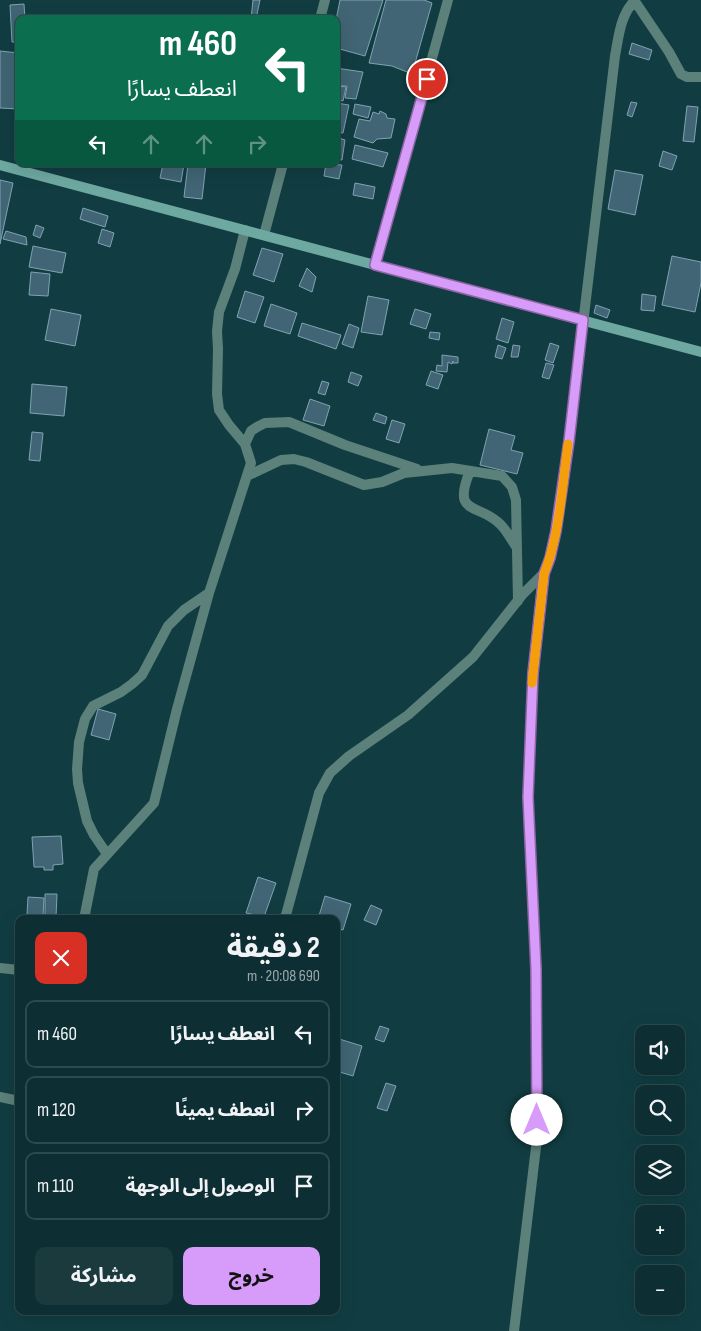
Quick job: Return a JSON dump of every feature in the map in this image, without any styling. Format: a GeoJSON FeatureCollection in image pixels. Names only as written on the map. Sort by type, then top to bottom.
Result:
{"type":"FeatureCollection","features":[{"type":"Feature","properties":{"kind":"street"},"geometry":{"type":"LineString","coordinates":[[321,15],[325,0]]}},
{"type":"Feature","properties":{"kind":"street"},"geometry":{"type":"LineString","coordinates":[[375,265],[448,0]]}},
{"type":"Feature","properties":{"kind":"street"},"geometry":{"type":"LineString","coordinates":[[514,1331],[537,1139],[536,969],[528,797],[533,673],[544,574],[556,531],[569,441],[617,48],[621,22],[626,9],[634,0],[669,52],[681,74],[687,77],[701,77]]}},
{"type":"Feature","properties":{"kind":"street"},"geometry":{"type":"LineString","coordinates":[[0,164],[701,352]]}},
{"type":"Feature","properties":{"kind":"street"},"geometry":{"type":"LineString","coordinates":[[264,235],[282,167]]}},
{"type":"Feature","properties":{"kind":"street"},"geometry":{"type":"LineString","coordinates":[[85,915],[94,869],[154,803],[177,709],[209,594],[251,463],[245,444],[240,436],[228,425],[219,410],[217,375],[219,312],[246,230]]}},
{"type":"Feature","properties":{"kind":"street"},"geometry":{"type":"LineString","coordinates":[[245,444],[251,431],[257,427],[265,423],[289,422],[345,445],[421,471]]}},
{"type":"Feature","properties":{"kind":"street"},"geometry":{"type":"LineString","coordinates":[[247,476],[281,460],[294,459],[364,485],[382,482],[404,472],[452,468],[502,476],[512,487],[516,500],[518,601]]}},
{"type":"Feature","properties":{"kind":"street"},"geometry":{"type":"LineString","coordinates":[[470,471],[465,484],[464,501],[468,507],[501,525],[517,548]]}},
{"type":"Feature","properties":{"kind":"street"},"geometry":{"type":"LineString","coordinates":[[286,915],[319,793],[330,773],[349,756],[408,715],[473,657],[518,601],[544,574]]}},
{"type":"Feature","properties":{"kind":"street"},"geometry":{"type":"LineString","coordinates":[[107,854],[87,821],[78,783],[77,769],[85,719],[93,706],[121,692],[142,675],[168,626],[184,610],[209,594]]}},
{"type":"Feature","properties":{"kind":"street"},"geometry":{"type":"LineString","coordinates":[[0,968],[15,970]]}},
{"type":"Feature","properties":{"kind":"street"},"geometry":{"type":"LineString","coordinates":[[0,1097],[15,1100]]}},
{"type":"Feature","properties":{"kind":"building"},"geometry":{"type":"Polygon","coordinates":[[[253,0],[260,0],[257,15],[251,15],[253,0]]]}},
{"type":"Feature","properties":{"kind":"building"},"geometry":{"type":"Polygon","coordinates":[[[340,0],[383,0],[365,56],[340,49],[340,15],[337,15],[340,0]]]}},
{"type":"Feature","properties":{"kind":"building"},"geometry":{"type":"Polygon","coordinates":[[[386,0],[424,0],[432,3],[412,74],[392,66],[369,63],[386,0]]]}},
{"type":"Feature","properties":{"kind":"building"},"geometry":{"type":"Polygon","coordinates":[[[24,4],[25,15],[15,15],[15,42],[12,42],[10,5],[24,4]]]}},
{"type":"Feature","properties":{"kind":"building"},"geometry":{"type":"Polygon","coordinates":[[[632,43],[652,50],[649,60],[629,54],[632,43]]]}},
{"type":"Feature","properties":{"kind":"building"},"geometry":{"type":"Polygon","coordinates":[[[0,51],[15,53],[15,109],[0,108],[0,51]]]}},
{"type":"Feature","properties":{"kind":"building"},"geometry":{"type":"Polygon","coordinates":[[[340,69],[363,72],[356,99],[345,98],[347,86],[340,86],[340,69]]]}},
{"type":"Feature","properties":{"kind":"building"},"geometry":{"type":"Polygon","coordinates":[[[340,86],[346,87],[343,101],[340,100],[340,86]]]}},
{"type":"Feature","properties":{"kind":"building"},"geometry":{"type":"Polygon","coordinates":[[[631,102],[637,103],[632,117],[627,115],[631,102]]]}},
{"type":"Feature","properties":{"kind":"building"},"geometry":{"type":"Polygon","coordinates":[[[340,104],[349,105],[343,133],[340,133],[340,104]]]}},
{"type":"Feature","properties":{"kind":"building"},"geometry":{"type":"Polygon","coordinates":[[[355,104],[371,107],[368,118],[353,114],[355,104]]]}},
{"type":"Feature","properties":{"kind":"building"},"geometry":{"type":"Polygon","coordinates":[[[687,106],[698,107],[694,142],[683,141],[687,106]]]}},
{"type":"Feature","properties":{"kind":"building"},"geometry":{"type":"Polygon","coordinates":[[[380,111],[386,114],[387,118],[395,119],[391,138],[377,139],[373,143],[354,137],[359,119],[370,121],[373,112],[379,114],[380,111]]]}},
{"type":"Feature","properties":{"kind":"building"},"geometry":{"type":"Polygon","coordinates":[[[340,138],[345,140],[342,160],[340,160],[340,138]]]}},
{"type":"Feature","properties":{"kind":"building"},"geometry":{"type":"Polygon","coordinates":[[[355,145],[388,153],[383,167],[352,159],[355,145]]]}},
{"type":"Feature","properties":{"kind":"building"},"geometry":{"type":"Polygon","coordinates":[[[663,151],[677,156],[672,170],[659,166],[663,151]]]}},
{"type":"Feature","properties":{"kind":"building"},"geometry":{"type":"Polygon","coordinates":[[[340,165],[342,165],[339,179],[324,176],[326,167],[340,167],[340,165]]]}},
{"type":"Feature","properties":{"kind":"building"},"geometry":{"type":"Polygon","coordinates":[[[162,167],[184,167],[181,182],[160,178],[162,167]]]}},
{"type":"Feature","properties":{"kind":"building"},"geometry":{"type":"Polygon","coordinates":[[[188,167],[206,167],[202,199],[184,197],[188,167]]]}},
{"type":"Feature","properties":{"kind":"building"},"geometry":{"type":"Polygon","coordinates":[[[615,170],[643,175],[635,215],[608,209],[615,170]]]}},
{"type":"Feature","properties":{"kind":"building"},"geometry":{"type":"Polygon","coordinates":[[[0,180],[13,183],[0,244],[0,180]]]}},
{"type":"Feature","properties":{"kind":"building"},"geometry":{"type":"Polygon","coordinates":[[[355,183],[375,187],[373,199],[353,195],[355,183]]]}},
{"type":"Feature","properties":{"kind":"building"},"geometry":{"type":"Polygon","coordinates":[[[83,208],[108,216],[105,227],[80,219],[83,208]]]}},
{"type":"Feature","properties":{"kind":"building"},"geometry":{"type":"Polygon","coordinates":[[[36,225],[44,228],[40,238],[33,235],[36,225]]]}},
{"type":"Feature","properties":{"kind":"building"},"geometry":{"type":"Polygon","coordinates":[[[102,229],[114,233],[110,247],[98,243],[102,229]]]}},
{"type":"Feature","properties":{"kind":"building"},"geometry":{"type":"Polygon","coordinates":[[[6,231],[26,237],[27,245],[3,239],[6,231]]]}},
{"type":"Feature","properties":{"kind":"building"},"geometry":{"type":"Polygon","coordinates":[[[33,246],[66,253],[62,273],[29,267],[33,246]]]}},
{"type":"Feature","properties":{"kind":"building"},"geometry":{"type":"Polygon","coordinates":[[[262,248],[283,254],[274,282],[253,275],[262,248]]]}},
{"type":"Feature","properties":{"kind":"building"},"geometry":{"type":"Polygon","coordinates":[[[672,256],[701,262],[701,283],[695,312],[662,305],[672,256]]]}},
{"type":"Feature","properties":{"kind":"building"},"geometry":{"type":"Polygon","coordinates":[[[307,268],[316,277],[312,292],[299,286],[307,268]]]}},
{"type":"Feature","properties":{"kind":"building"},"geometry":{"type":"Polygon","coordinates":[[[31,272],[50,274],[48,296],[29,295],[31,272]]]}},
{"type":"Feature","properties":{"kind":"building"},"geometry":{"type":"Polygon","coordinates":[[[245,291],[264,297],[255,323],[237,317],[245,291]]]}},
{"type":"Feature","properties":{"kind":"building"},"geometry":{"type":"Polygon","coordinates":[[[642,294],[656,296],[654,311],[641,310],[642,294]]]}},
{"type":"Feature","properties":{"kind":"building"},"geometry":{"type":"Polygon","coordinates":[[[368,296],[389,300],[382,335],[361,332],[368,296]]]}},
{"type":"Feature","properties":{"kind":"building"},"geometry":{"type":"Polygon","coordinates":[[[271,304],[297,313],[290,334],[264,326],[271,304]]]}},
{"type":"Feature","properties":{"kind":"building"},"geometry":{"type":"Polygon","coordinates":[[[596,305],[610,310],[607,318],[594,313],[596,305]]]}},
{"type":"Feature","properties":{"kind":"building"},"geometry":{"type":"Polygon","coordinates":[[[51,309],[81,315],[75,346],[45,340],[51,309]]]}},
{"type":"Feature","properties":{"kind":"building"},"geometry":{"type":"Polygon","coordinates":[[[415,309],[431,314],[426,329],[410,324],[415,309]]]}},
{"type":"Feature","properties":{"kind":"building"},"geometry":{"type":"Polygon","coordinates":[[[502,318],[514,322],[508,343],[496,339],[502,318]]]}},
{"type":"Feature","properties":{"kind":"building"},"geometry":{"type":"Polygon","coordinates":[[[302,323],[341,335],[336,349],[298,336],[302,323]]]}},
{"type":"Feature","properties":{"kind":"building"},"geometry":{"type":"Polygon","coordinates":[[[349,324],[359,328],[353,348],[342,344],[349,324]]]}},
{"type":"Feature","properties":{"kind":"building"},"geometry":{"type":"Polygon","coordinates":[[[430,332],[440,333],[439,340],[429,338],[430,332]]]}},
{"type":"Feature","properties":{"kind":"building"},"geometry":{"type":"Polygon","coordinates":[[[550,343],[559,346],[553,363],[545,360],[550,343]]]}},
{"type":"Feature","properties":{"kind":"building"},"geometry":{"type":"Polygon","coordinates":[[[498,345],[506,348],[502,359],[495,357],[498,345]]]}},
{"type":"Feature","properties":{"kind":"building"},"geometry":{"type":"Polygon","coordinates":[[[513,345],[520,346],[518,357],[511,357],[513,345]]]}},
{"type":"Feature","properties":{"kind":"building"},"geometry":{"type":"Polygon","coordinates":[[[442,355],[458,357],[458,363],[453,363],[453,361],[452,364],[448,362],[447,372],[436,371],[437,365],[442,366],[442,355]]]}},
{"type":"Feature","properties":{"kind":"building"},"geometry":{"type":"Polygon","coordinates":[[[546,363],[554,365],[549,379],[542,377],[546,363]]]}},
{"type":"Feature","properties":{"kind":"building"},"geometry":{"type":"Polygon","coordinates":[[[431,371],[443,375],[438,389],[426,385],[431,371]]]}},
{"type":"Feature","properties":{"kind":"building"},"geometry":{"type":"Polygon","coordinates":[[[351,372],[362,376],[358,386],[348,382],[351,372]]]}},
{"type":"Feature","properties":{"kind":"building"},"geometry":{"type":"Polygon","coordinates":[[[322,381],[329,383],[325,395],[318,393],[322,381]]]}},
{"type":"Feature","properties":{"kind":"building"},"geometry":{"type":"Polygon","coordinates":[[[32,384],[67,387],[64,416],[30,413],[32,384]]]}},
{"type":"Feature","properties":{"kind":"building"},"geometry":{"type":"Polygon","coordinates":[[[310,399],[330,406],[324,426],[303,420],[310,399]]]}},
{"type":"Feature","properties":{"kind":"building"},"geometry":{"type":"Polygon","coordinates":[[[376,413],[387,417],[385,424],[373,420],[376,413]]]}},
{"type":"Feature","properties":{"kind":"building"},"geometry":{"type":"Polygon","coordinates":[[[392,420],[405,424],[399,443],[386,439],[392,420]]]}},
{"type":"Feature","properties":{"kind":"building"},"geometry":{"type":"Polygon","coordinates":[[[489,429],[515,436],[511,450],[523,453],[517,474],[480,465],[489,429]]]}},
{"type":"Feature","properties":{"kind":"building"},"geometry":{"type":"Polygon","coordinates":[[[32,432],[43,433],[40,461],[29,460],[32,432]]]}},
{"type":"Feature","properties":{"kind":"building"},"geometry":{"type":"Polygon","coordinates":[[[98,709],[116,714],[109,740],[91,735],[98,709]]]}},
{"type":"Feature","properties":{"kind":"building"},"geometry":{"type":"Polygon","coordinates":[[[61,836],[63,864],[53,865],[53,870],[44,870],[44,867],[34,867],[32,837],[61,836]]]}},
{"type":"Feature","properties":{"kind":"building"},"geometry":{"type":"Polygon","coordinates":[[[258,877],[276,883],[265,915],[246,913],[258,877]]]}},
{"type":"Feature","properties":{"kind":"building"},"geometry":{"type":"Polygon","coordinates":[[[45,894],[57,894],[56,915],[45,915],[45,894]]]}},
{"type":"Feature","properties":{"kind":"building"},"geometry":{"type":"Polygon","coordinates":[[[325,896],[351,904],[343,930],[340,929],[340,915],[319,915],[325,896]]]}},
{"type":"Feature","properties":{"kind":"building"},"geometry":{"type":"Polygon","coordinates":[[[28,897],[44,898],[43,915],[27,915],[28,897]]]}},
{"type":"Feature","properties":{"kind":"building"},"geometry":{"type":"Polygon","coordinates":[[[371,905],[382,910],[376,925],[364,920],[371,905]]]}},
{"type":"Feature","properties":{"kind":"building"},"geometry":{"type":"Polygon","coordinates":[[[380,1026],[389,1029],[384,1042],[375,1039],[380,1026]]]}},
{"type":"Feature","properties":{"kind":"building"},"geometry":{"type":"Polygon","coordinates":[[[340,1039],[362,1046],[353,1076],[340,1072],[340,1039]]]}},
{"type":"Feature","properties":{"kind":"building"},"geometry":{"type":"Polygon","coordinates":[[[386,1083],[396,1086],[387,1111],[377,1108],[386,1083]]]}},
{"type":"Feature","properties":{"kind":"slow traffic"},"geometry":{"type":"LineString","coordinates":[[532,683],[544,574],[556,531],[568,444]]}},
{"type":"Feature","properties":{"kind":"route"},"geometry":{"type":"LineString","coordinates":[[427,79],[375,265],[583,320],[569,441],[556,531],[544,574],[533,673],[528,797],[536,969],[537,1120]]}}]}
